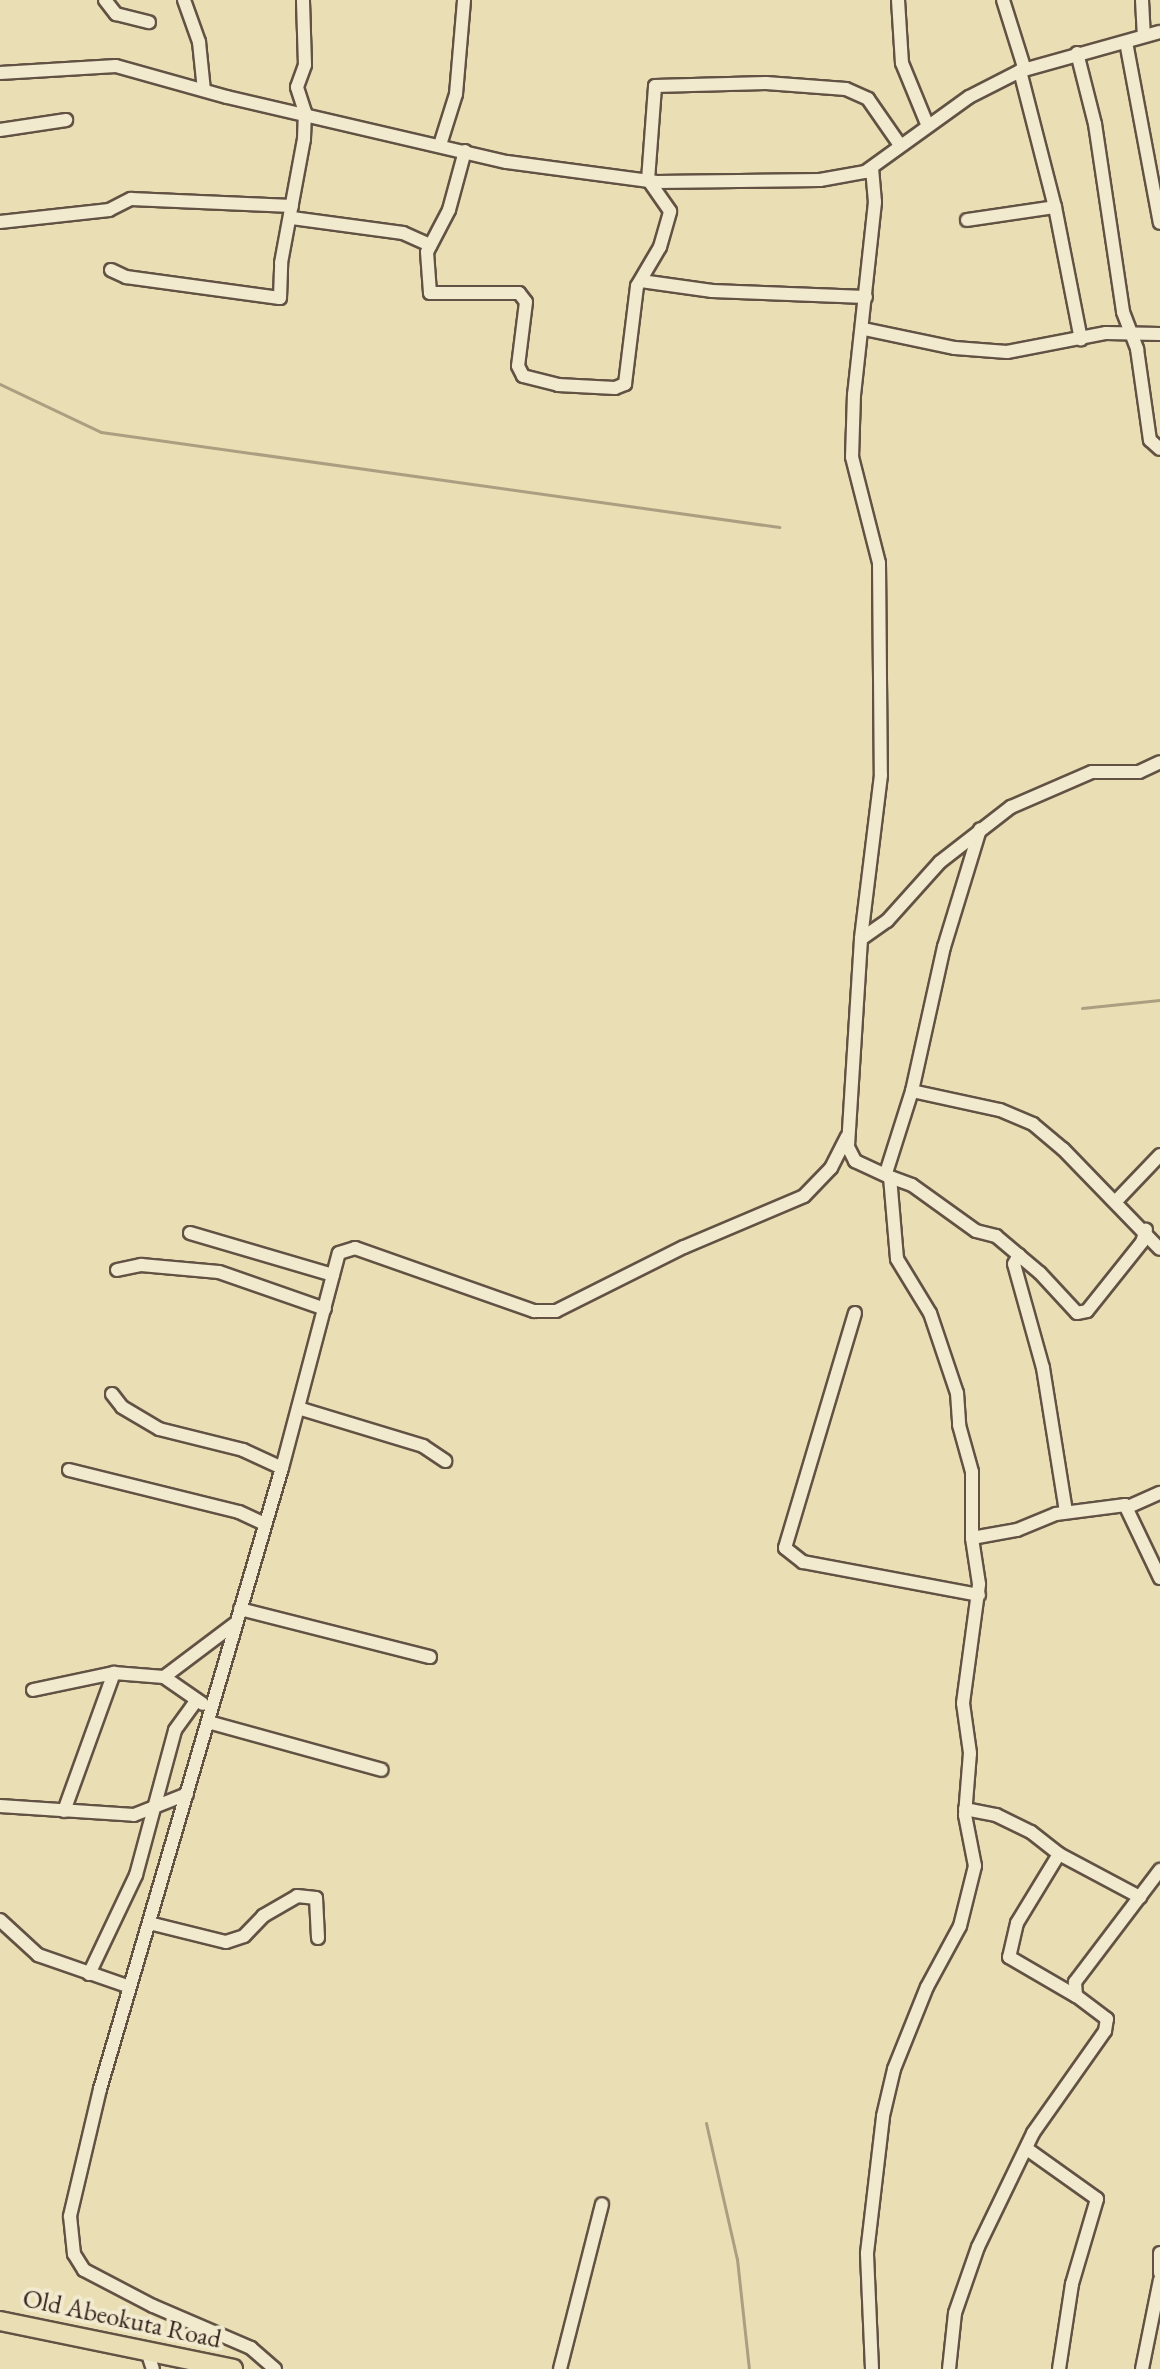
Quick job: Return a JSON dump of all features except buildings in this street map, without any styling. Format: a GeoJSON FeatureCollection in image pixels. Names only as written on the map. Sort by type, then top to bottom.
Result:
{"type":"FeatureCollection","features":[{"type":"Feature","properties":{"kind":"highway","name":"Old Abeokuta Road"},"geometry":{"type":"LineString","coordinates":[[0,2321],[150,2360],[233,2369]]}},
{"type":"Feature","properties":{"kind":"street"},"geometry":{"type":"LineString","coordinates":[[105,0],[127,20],[149,22]]}},
{"type":"Feature","properties":{"kind":"street"},"geometry":{"type":"LineString","coordinates":[[184,0],[199,42],[204,90]]}},
{"type":"Feature","properties":{"kind":"street"},"geometry":{"type":"LineString","coordinates":[[111,270],[126,277],[280,298],[281,263],[292,212],[305,112],[297,87],[305,65],[303,0]]}},
{"type":"Feature","properties":{"kind":"street"},"geometry":{"type":"LineString","coordinates":[[440,145],[456,94],[464,0]]}},
{"type":"Feature","properties":{"kind":"street"},"geometry":{"type":"LineString","coordinates":[[898,0],[902,63],[927,124]]}},
{"type":"Feature","properties":{"kind":"street"},"geometry":{"type":"LineString","coordinates":[[1003,0],[1055,207],[1081,339]]}},
{"type":"Feature","properties":{"kind":"street"},"geometry":{"type":"LineString","coordinates":[[1142,0],[1144,36]]}},
{"type":"Feature","properties":{"kind":"street"},"geometry":{"type":"LineString","coordinates":[[0,73],[116,66],[204,90],[465,151],[648,180],[820,180],[872,168],[927,124],[1022,71],[1160,32]]}},
{"type":"Feature","properties":{"kind":"street"},"geometry":{"type":"LineString","coordinates":[[1126,42],[1160,223]]}},
{"type":"Feature","properties":{"kind":"street"},"geometry":{"type":"LineString","coordinates":[[1077,53],[1095,124],[1150,440],[1160,449]]}},
{"type":"Feature","properties":{"kind":"street"},"geometry":{"type":"LineString","coordinates":[[465,151],[449,210],[430,245],[426,287],[435,296],[523,296],[519,372],[558,385],[625,384],[634,298],[660,247],[670,211],[648,180],[655,86],[661,82],[846,89],[868,99],[900,145]]}},
{"type":"Feature","properties":{"kind":"street"},"geometry":{"type":"LineString","coordinates":[[0,130],[66,120]]}},
{"type":"Feature","properties":{"kind":"street"},"geometry":{"type":"LineString","coordinates":[[872,168],[875,202],[866,255],[864,329],[854,394],[852,457],[879,563],[882,685],[876,845],[861,939],[847,1137],[855,1161],[912,1185],[976,1231],[996,1236],[1077,1313],[1087,1311],[1142,1242],[1146,1230]]}},
{"type":"Feature","properties":{"kind":"street"},"geometry":{"type":"LineString","coordinates":[[0,222],[109,210],[131,199],[292,212],[403,233],[430,245]]}},
{"type":"Feature","properties":{"kind":"street"},"geometry":{"type":"LineString","coordinates":[[967,220],[1055,207]]}},
{"type":"Feature","properties":{"kind":"street"},"geometry":{"type":"LineString","coordinates":[[641,281],[712,291],[866,297]]}},
{"type":"Feature","properties":{"kind":"street"},"geometry":{"type":"LineString","coordinates":[[864,329],[955,348],[1007,352],[1131,333],[1160,334]]}},
{"type":"Feature","properties":{"kind":"street"},"geometry":{"type":"LineString","coordinates":[[861,939],[887,921],[940,862],[980,829],[1033,796],[1092,772],[1139,772],[1160,762]]}},
{"type":"Feature","properties":{"kind":"street"},"geometry":{"type":"LineString","coordinates":[[872,2369],[867,2253],[883,2116],[894,2069],[927,1987],[947,1957],[974,1879],[976,1855],[965,1809],[970,1762],[963,1703],[979,1595],[972,1538],[972,1472],[959,1425],[957,1393],[930,1313],[897,1259],[888,1175],[912,1091],[944,947],[980,829]]}},
{"type":"Feature","properties":{"kind":"street"},"geometry":{"type":"LineString","coordinates":[[912,1091],[1000,1110],[1033,1124],[1118,1199],[1160,1249]]}},
{"type":"Feature","properties":{"kind":"street"},"geometry":{"type":"LineString","coordinates":[[275,2369],[251,2348],[97,2278],[74,2254],[70,2216],[75,2186],[130,1987],[282,1468],[339,1253],[355,1248],[534,1311],[556,1311],[684,1247],[804,1196],[831,1168],[847,1137]]}},
{"type":"Feature","properties":{"kind":"street"},"geometry":{"type":"LineString","coordinates":[[1118,1199],[1160,1155]]}},
{"type":"Feature","properties":{"kind":"street"},"geometry":{"type":"LineString","coordinates":[[190,1233],[333,1275]]}},
{"type":"Feature","properties":{"kind":"street"},"geometry":{"type":"LineString","coordinates":[[1019,1255],[1014,1264],[1043,1368],[1066,1512]]}},
{"type":"Feature","properties":{"kind":"street"},"geometry":{"type":"LineString","coordinates":[[117,1270],[141,1265],[219,1272],[325,1309]]}},
{"type":"Feature","properties":{"kind":"street"},"geometry":{"type":"LineString","coordinates":[[855,1313],[785,1548],[803,1562],[979,1595]]}},
{"type":"Feature","properties":{"kind":"street"},"geometry":{"type":"LineString","coordinates":[[112,1394],[122,1407],[159,1429],[243,1450],[282,1468]]}},
{"type":"Feature","properties":{"kind":"street"},"geometry":{"type":"LineString","coordinates":[[298,1408],[423,1446],[445,1461]]}},
{"type":"Feature","properties":{"kind":"street"},"geometry":{"type":"LineString","coordinates":[[69,1470],[239,1512],[265,1524]]}},
{"type":"Feature","properties":{"kind":"street"},"geometry":{"type":"LineString","coordinates":[[972,1538],[1017,1530],[1066,1512],[1118,1504],[1128,1507],[1160,1493]]}},
{"type":"Feature","properties":{"kind":"street"},"geometry":{"type":"LineString","coordinates":[[1128,1507],[1160,1578]]}},
{"type":"Feature","properties":{"kind":"street"},"geometry":{"type":"LineString","coordinates":[[238,1616],[430,1657]]}},
{"type":"Feature","properties":{"kind":"street"},"geometry":{"type":"LineString","coordinates":[[164,1677],[238,1616]]}},
{"type":"Feature","properties":{"kind":"street"},"geometry":{"type":"LineString","coordinates":[[64,1811],[114,1673]]}},
{"type":"Feature","properties":{"kind":"street"},"geometry":{"type":"LineString","coordinates":[[33,1690],[114,1673],[164,1677],[197,1700],[209,1717],[382,1770]]}},
{"type":"Feature","properties":{"kind":"street"},"geometry":{"type":"LineString","coordinates":[[89,1974],[136,1875],[150,1812],[166,1774],[175,1730],[197,1700]]}},
{"type":"Feature","properties":{"kind":"street"},"geometry":{"type":"LineString","coordinates":[[0,1806],[64,1811],[150,1812],[187,1794]]}},
{"type":"Feature","properties":{"kind":"street"},"geometry":{"type":"LineString","coordinates":[[965,1809],[1010,1822],[1059,1854],[1140,1897]]}},
{"type":"Feature","properties":{"kind":"street"},"geometry":{"type":"LineString","coordinates":[[949,2369],[962,2289],[1043,2118],[1105,2031],[1107,2019],[1076,1996],[1009,1957],[1017,1923],[1059,1854]]}},
{"type":"Feature","properties":{"kind":"street"},"geometry":{"type":"LineString","coordinates":[[1076,1996],[1075,1982],[1097,1946],[1160,1870]]}},
{"type":"Feature","properties":{"kind":"street"},"geometry":{"type":"LineString","coordinates":[[149,1923],[226,1942],[244,1936],[263,1916],[297,1896],[316,1898],[318,1938]]}},
{"type":"Feature","properties":{"kind":"street"},"geometry":{"type":"LineString","coordinates":[[0,1920],[38,1955],[130,1987]]}},
{"type":"Feature","properties":{"kind":"street"},"geometry":{"type":"LineString","coordinates":[[1027,2149],[1097,2199],[1072,2284],[1059,2369]]}},
{"type":"Feature","properties":{"kind":"street"},"geometry":{"type":"LineString","coordinates":[[560,2369],[602,2204]]}},
{"type":"Feature","properties":{"kind":"street"},"geometry":{"type":"LineString","coordinates":[[1160,2253],[1160,2273]]}},
{"type":"Feature","properties":{"kind":"street"},"geometry":{"type":"LineString","coordinates":[[1142,2369],[1160,2280]]}},
{"type":"Feature","properties":{"kind":"waterway"},"geometry":{"type":"LineString","coordinates":[[0,384],[101,432],[779,527]]}},
{"type":"Feature","properties":{"kind":"waterway"},"geometry":{"type":"LineString","coordinates":[[1082,1008],[1160,1000]]}},
{"type":"Feature","properties":{"kind":"waterway"},"geometry":{"type":"LineString","coordinates":[[706,2123],[737,2259],[749,2369]]}}]}
